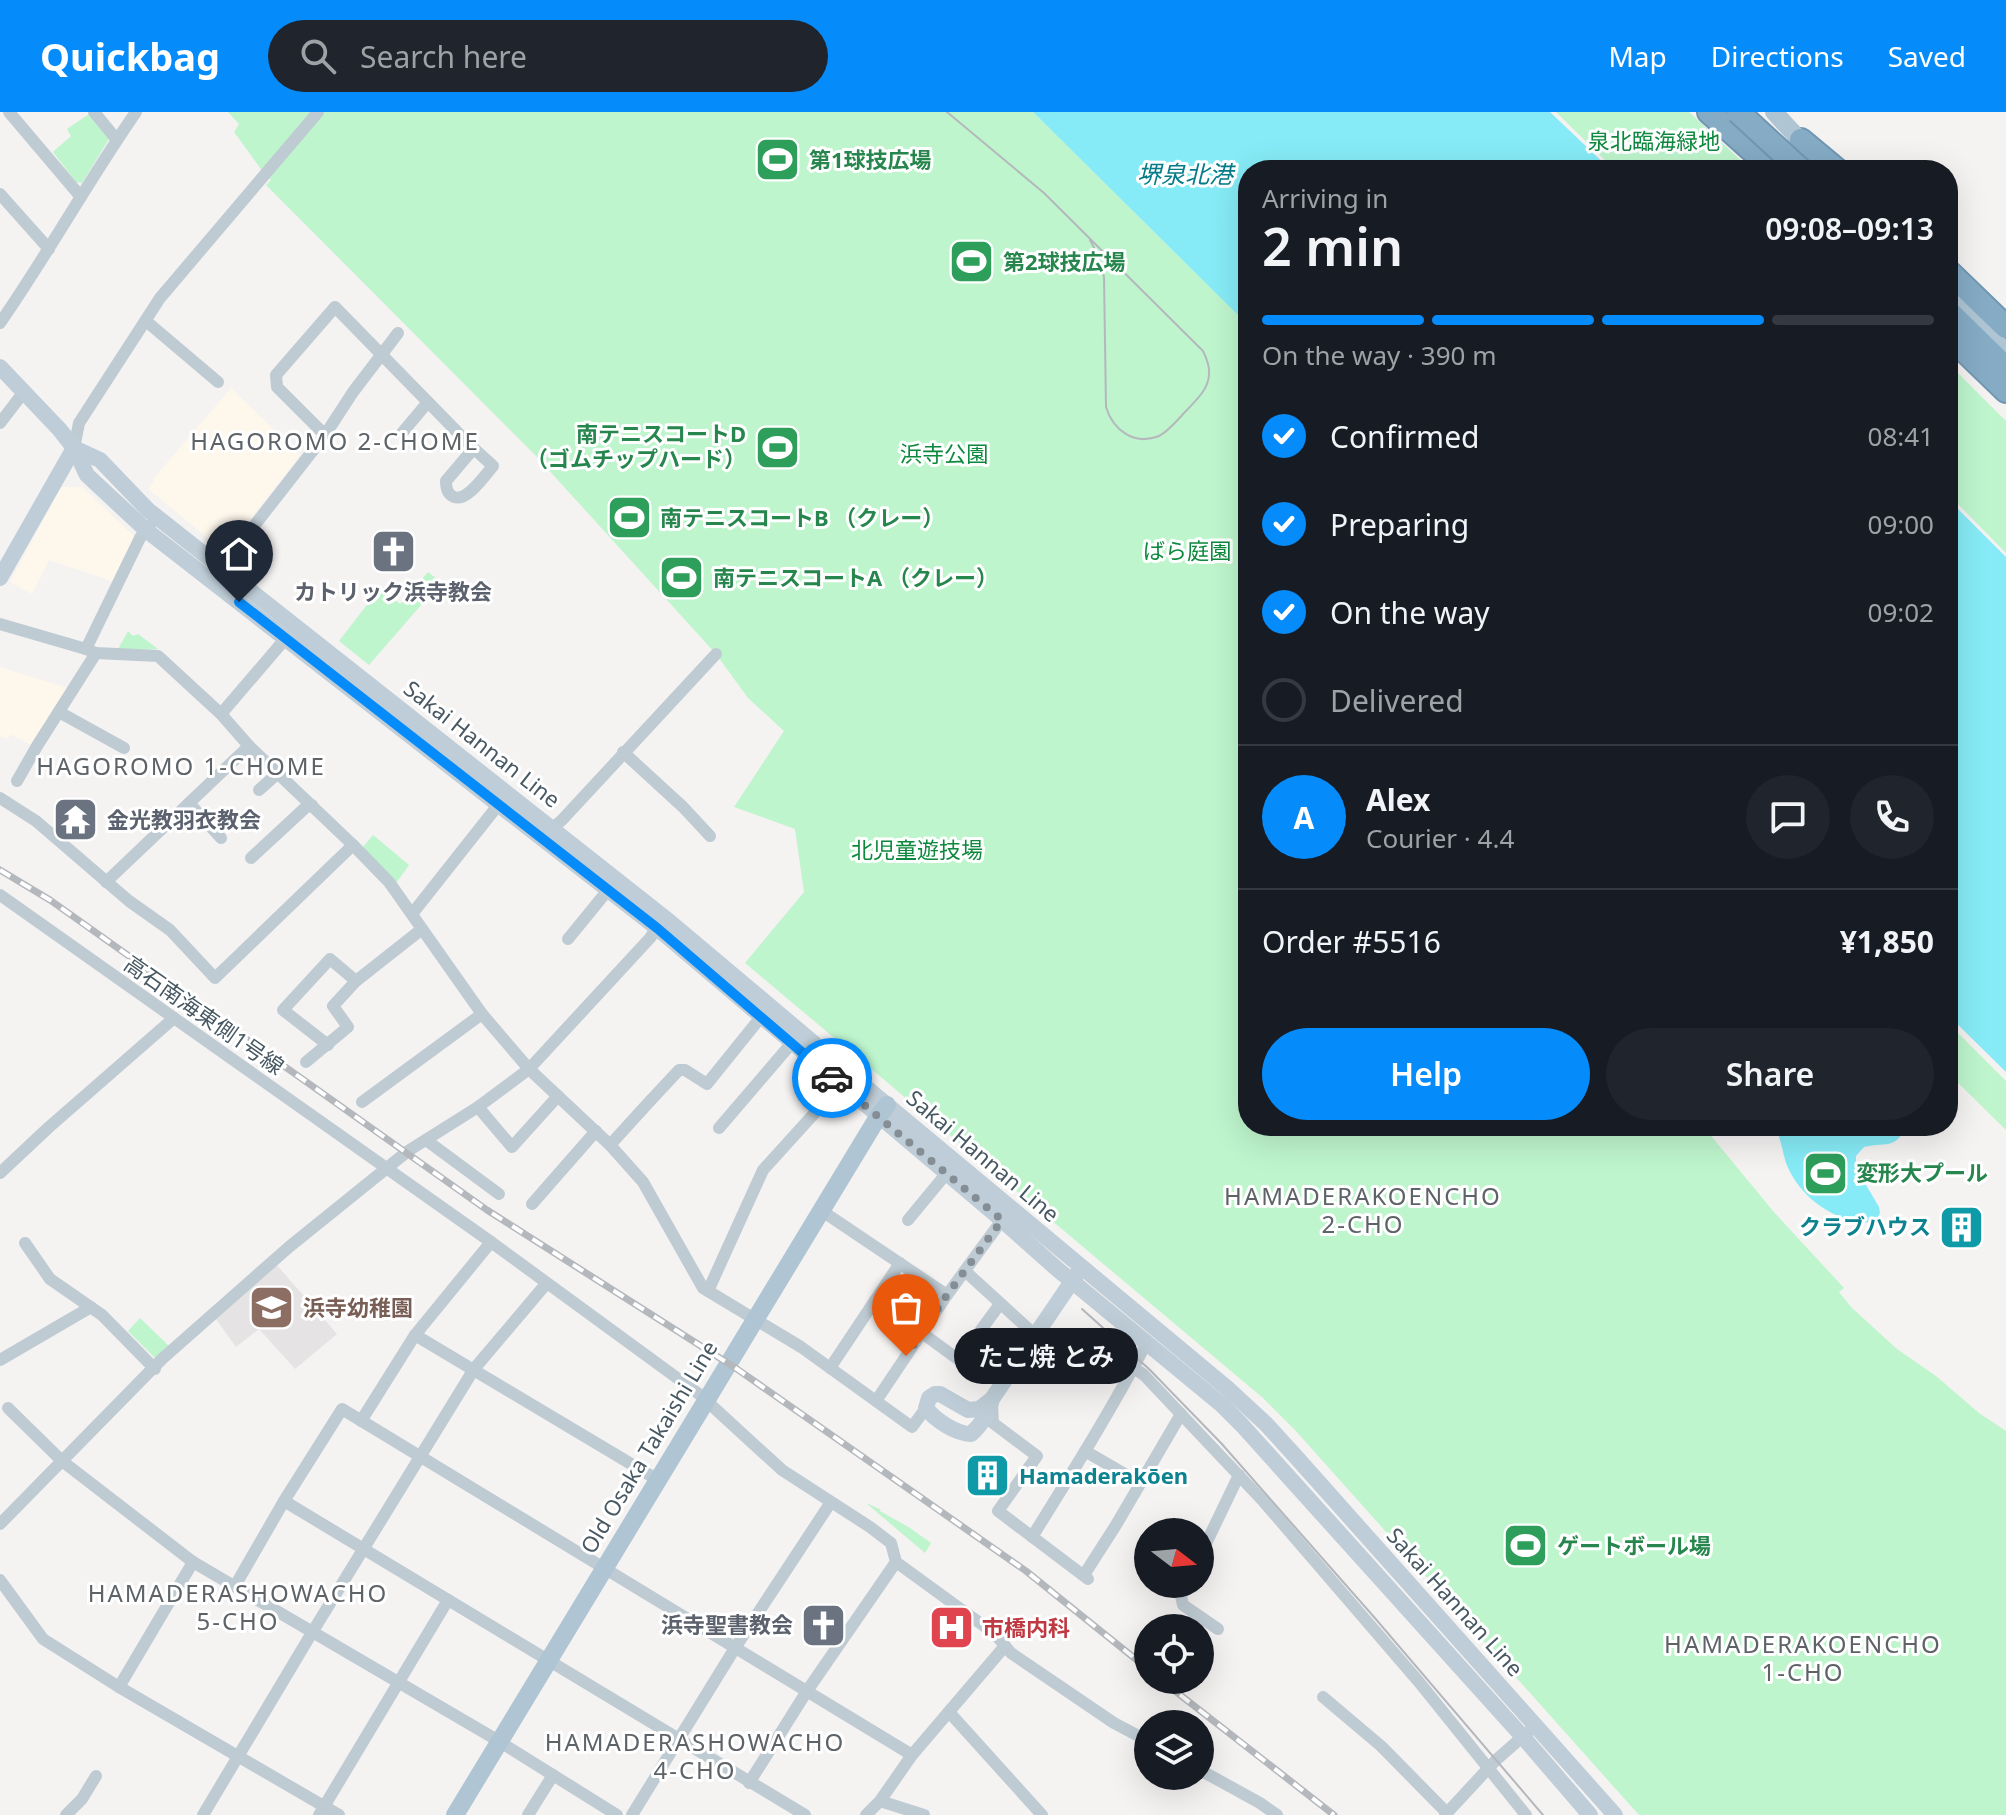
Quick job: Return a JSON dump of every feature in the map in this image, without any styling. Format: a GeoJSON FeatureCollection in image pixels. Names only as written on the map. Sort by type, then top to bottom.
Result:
{"type":"FeatureCollection","features":[{"type":"Feature","properties":{"kind":"highway"},"geometry":{"type":"LineString","coordinates":[[1709,112],[1763,160]]}},
{"type":"Feature","properties":{"kind":"highway"},"geometry":{"type":"LineString","coordinates":[[1740,112],[1791,160]]}},
{"type":"Feature","properties":{"kind":"highway"},"geometry":{"type":"LineString","coordinates":[[1801,140],[1825,160]]}},
{"type":"Feature","properties":{"kind":"highway"},"geometry":{"type":"LineString","coordinates":[[1958,292],[2006,327]]}},
{"type":"Feature","properties":{"kind":"highway"},"geometry":{"type":"LineString","coordinates":[[1958,321],[2006,368]]}},
{"type":"Feature","properties":{"kind":"highway"},"geometry":{"type":"LineString","coordinates":[[1958,345],[2006,391]]}},
{"type":"Feature","properties":{"kind":"main road"},"geometry":{"type":"LineString","coordinates":[[1724,112],[1772,160]]}},
{"type":"Feature","properties":{"kind":"main road"},"geometry":{"type":"LineString","coordinates":[[1774,112],[1820,160]]}},
{"type":"Feature","properties":{"kind":"main road"},"geometry":{"type":"LineString","coordinates":[[1958,292],[2006,352]]}},
{"type":"Feature","properties":{"kind":"main road"},"geometry":{"type":"LineString","coordinates":[[1958,353],[2006,403]]}},
{"type":"Feature","properties":{"kind":"main road","name":"Sakai Hannan Line"},"geometry":{"type":"LineString","coordinates":[[0,367],[60,430],[74,448],[87,475],[148,528],[499,804],[547,832],[608,890],[761,1017],[796,1038],[840,1085],[883,1111],[946,1174],[1002,1220],[1203,1367],[1266,1424],[1615,1815]]}},
{"type":"Feature","properties":{"kind":"main road"},"geometry":{"type":"LineString","coordinates":[[0,578],[74,448]]}},
{"type":"Feature","properties":{"kind":"main road","name":"Sakai Hannan Line"},"geometry":{"type":"LineString","coordinates":[[74,448],[100,460],[148,510],[547,832],[670,922],[796,1038],[1077,1274],[1147,1342],[1241,1424],[1590,1815]]}},
{"type":"Feature","properties":{"kind":"main road","name":"Old Osaka Takaishi Line"},"geometry":{"type":"LineString","coordinates":[[455,1815],[883,1111]]}},
{"type":"Feature","properties":{"kind":"main road"},"geometry":{"type":"LineString","coordinates":[[992,1399],[989,1412],[979,1427],[967,1435],[933,1416],[926,1408],[929,1398],[935,1394],[968,1410],[979,1409],[992,1399],[1077,1274]]}},
{"type":"Feature","properties":{"kind":"street"},"geometry":{"type":"LineString","coordinates":[[9,112],[81,197]]}},
{"type":"Feature","properties":{"kind":"street"},"geometry":{"type":"LineString","coordinates":[[94,112],[117,140]]}},
{"type":"Feature","properties":{"kind":"street"},"geometry":{"type":"LineString","coordinates":[[0,323],[136,112]]}},
{"type":"Feature","properties":{"kind":"street"},"geometry":{"type":"LineString","coordinates":[[74,448],[79,423],[160,298],[318,112]]}},
{"type":"Feature","properties":{"kind":"street"},"geometry":{"type":"LineString","coordinates":[[0,194],[49,249]]}},
{"type":"Feature","properties":{"kind":"street"},"geometry":{"type":"LineString","coordinates":[[325,435],[277,387],[276,375],[335,307],[474,448]]}},
{"type":"Feature","properties":{"kind":"street"},"geometry":{"type":"LineString","coordinates":[[146,321],[218,382]]}},
{"type":"Feature","properties":{"kind":"street"},"geometry":{"type":"LineString","coordinates":[[222,567],[325,435],[398,333]]}},
{"type":"Feature","properties":{"kind":"street"},"geometry":{"type":"LineString","coordinates":[[0,423],[23,393]]}},
{"type":"Feature","properties":{"kind":"street"},"geometry":{"type":"LineString","coordinates":[[402,433],[428,402]]}},
{"type":"Feature","properties":{"kind":"street"},"geometry":{"type":"LineString","coordinates":[[17,781],[91,651],[140,538],[148,528]]}},
{"type":"Feature","properties":{"kind":"street"},"geometry":{"type":"LineString","coordinates":[[0,624],[91,651],[158,656],[221,714],[249,746],[389,882],[482,1014],[529,1069],[596,1131],[643,1182],[703,1288],[801,1347],[912,1427],[926,1408]]}},
{"type":"Feature","properties":{"kind":"street"},"geometry":{"type":"LineString","coordinates":[[221,714],[286,638]]}},
{"type":"Feature","properties":{"kind":"street"},"geometry":{"type":"LineString","coordinates":[[547,832],[562,820],[716,654]]}},
{"type":"Feature","properties":{"kind":"street"},"geometry":{"type":"LineString","coordinates":[[59,712],[124,748]]}},
{"type":"Feature","properties":{"kind":"street"},"geometry":{"type":"LineString","coordinates":[[106,882],[249,746]]}},
{"type":"Feature","properties":{"kind":"street"},"geometry":{"type":"LineString","coordinates":[[623,752],[710,836]]}},
{"type":"Feature","properties":{"kind":"street"},"geometry":{"type":"LineString","coordinates":[[259,790],[278,773]]}},
{"type":"Feature","properties":{"kind":"street"},"geometry":{"type":"LineString","coordinates":[[0,798],[36,821],[129,901],[170,930],[215,978],[353,845]]}},
{"type":"Feature","properties":{"kind":"street"},"geometry":{"type":"LineString","coordinates":[[189,803],[221,838]]}},
{"type":"Feature","properties":{"kind":"street"},"geometry":{"type":"LineString","coordinates":[[412,914],[499,804]]}},
{"type":"Feature","properties":{"kind":"street"},"geometry":{"type":"LineString","coordinates":[[251,858],[268,850],[305,808],[312,805]]}},
{"type":"Feature","properties":{"kind":"street"},"geometry":{"type":"LineString","coordinates":[[568,939],[608,890]]}},
{"type":"Feature","properties":{"kind":"street","name":"高石南海東側1号線"},"geometry":{"type":"LineString","coordinates":[[0,895],[491,1242],[706,1399],[782,1470],[891,1543],[896,1562],[995,1634],[1011,1653],[1134,1734]]}},
{"type":"Feature","properties":{"kind":"street"},"geometry":{"type":"LineString","coordinates":[[0,1524],[162,1359],[289,1247],[410,1149],[478,1107],[529,1069],[657,928]]}},
{"type":"Feature","properties":{"kind":"street"},"geometry":{"type":"LineString","coordinates":[[306,1062],[348,1027],[333,1006],[356,981],[422,929]]}},
{"type":"Feature","properties":{"kind":"street"},"geometry":{"type":"LineString","coordinates":[[328,1045],[283,1010],[330,959],[356,981]]}},
{"type":"Feature","properties":{"kind":"street"},"geometry":{"type":"LineString","coordinates":[[362,1102],[482,1014]]}},
{"type":"Feature","properties":{"kind":"street"},"geometry":{"type":"LineString","coordinates":[[610,1145],[679,1070],[685,1070],[707,1084],[761,1017]]}},
{"type":"Feature","properties":{"kind":"street"},"geometry":{"type":"LineString","coordinates":[[0,1173],[174,1018]]}},
{"type":"Feature","properties":{"kind":"street"},"geometry":{"type":"LineString","coordinates":[[719,1128],[796,1038]]}},
{"type":"Feature","properties":{"kind":"street"},"geometry":{"type":"LineString","coordinates":[[708,1291],[763,1170],[840,1085]]}},
{"type":"Feature","properties":{"kind":"street"},"geometry":{"type":"LineString","coordinates":[[478,1107],[512,1147],[558,1096]]}},
{"type":"Feature","properties":{"kind":"street"},"geometry":{"type":"LineString","coordinates":[[532,1204],[596,1131]]}},
{"type":"Feature","properties":{"kind":"street"},"geometry":{"type":"LineString","coordinates":[[426,1140],[499,1194]]}},
{"type":"Feature","properties":{"kind":"street"},"geometry":{"type":"LineString","coordinates":[[908,1220],[946,1174]]}},
{"type":"Feature","properties":{"kind":"street"},"geometry":{"type":"LineString","coordinates":[[822,1211],[947,1295]]}},
{"type":"Feature","properties":{"kind":"street"},"geometry":{"type":"LineString","coordinates":[[876,1401],[1002,1220]]}},
{"type":"Feature","properties":{"kind":"street"},"geometry":{"type":"LineString","coordinates":[[361,1421],[415,1335],[491,1242]]}},
{"type":"Feature","properties":{"kind":"street"},"geometry":{"type":"LineString","coordinates":[[25,1243],[50,1279],[110,1322],[155,1369]]}},
{"type":"Feature","properties":{"kind":"street"},"geometry":{"type":"LineString","coordinates":[[830,1368],[900,1263]]}},
{"type":"Feature","properties":{"kind":"street"},"geometry":{"type":"LineString","coordinates":[[965,1271],[1035,1335]]}},
{"type":"Feature","properties":{"kind":"street"},"geometry":{"type":"LineString","coordinates":[[203,1815],[474,1369],[546,1284]]}},
{"type":"Feature","properties":{"kind":"street"},"geometry":{"type":"LineString","coordinates":[[922,1333],[959,1360],[1000,1304]]}},
{"type":"Feature","properties":{"kind":"street"},"geometry":{"type":"LineString","coordinates":[[0,1360],[91,1307]]}},
{"type":"Feature","properties":{"kind":"street"},"geometry":{"type":"LineString","coordinates":[[415,1335],[658,1480]]}},
{"type":"Feature","properties":{"kind":"street"},"geometry":{"type":"LineString","coordinates":[[1032,1537],[1147,1342]]}},
{"type":"Feature","properties":{"kind":"street"},"geometry":{"type":"LineString","coordinates":[[1134,1368],[1239,1475],[1388,1646],[1526,1815]]}},
{"type":"Feature","properties":{"kind":"street"},"geometry":{"type":"LineString","coordinates":[[992,1399],[993,1423],[1037,1456],[998,1511],[1086,1577],[1181,1414]]}},
{"type":"Feature","properties":{"kind":"street"},"geometry":{"type":"LineString","coordinates":[[8,1408],[62,1461],[193,1562],[500,1742],[617,1815]]}},
{"type":"Feature","properties":{"kind":"street"},"geometry":{"type":"LineString","coordinates":[[235,1586],[342,1409],[912,1755]]}},
{"type":"Feature","properties":{"kind":"street"},"geometry":{"type":"LineString","coordinates":[[1085,1451],[1140,1483]]}},
{"type":"Feature","properties":{"kind":"street"},"geometry":{"type":"LineString","coordinates":[[1214,1527],[1239,1475]]}},
{"type":"Feature","properties":{"kind":"street"},"geometry":{"type":"LineString","coordinates":[[284,1501],[805,1815]]}},
{"type":"Feature","properties":{"kind":"street"},"geometry":{"type":"LineString","coordinates":[[632,1815],[735,1648],[831,1502]]}},
{"type":"Feature","properties":{"kind":"street"},"geometry":{"type":"LineString","coordinates":[[119,1687],[193,1562]]}},
{"type":"Feature","properties":{"kind":"street"},"geometry":{"type":"LineString","coordinates":[[749,1783],[807,1691],[896,1562]]}},
{"type":"Feature","properties":{"kind":"street"},"geometry":{"type":"LineString","coordinates":[[0,1580],[43,1639],[322,1811],[339,1815]]}},
{"type":"Feature","properties":{"kind":"street"},"geometry":{"type":"LineString","coordinates":[[1181,1598],[1183,1605],[1218,1629]]}},
{"type":"Feature","properties":{"kind":"street"},"geometry":{"type":"LineString","coordinates":[[322,1811],[448,1600]]}},
{"type":"Feature","properties":{"kind":"street"},"geometry":{"type":"LineString","coordinates":[[866,1815],[880,1801],[912,1755],[1005,1646]]}},
{"type":"Feature","properties":{"kind":"street"},"geometry":{"type":"LineString","coordinates":[[1323,1697],[1381,1746],[1446,1814],[1489,1767],[1536,1725]]}},
{"type":"Feature","properties":{"kind":"street"},"geometry":{"type":"LineString","coordinates":[[949,1712],[1042,1815]]}},
{"type":"Feature","properties":{"kind":"street"},"geometry":{"type":"LineString","coordinates":[[528,1815],[553,1775]]}},
{"type":"Feature","properties":{"kind":"street"},"geometry":{"type":"LineString","coordinates":[[66,1815],[82,1799],[96,1776]]}},
{"type":"Feature","properties":{"kind":"street"},"geometry":{"type":"LineString","coordinates":[[1214,1779],[1269,1813]]}},
{"type":"Feature","properties":{"kind":"street"},"geometry":{"type":"LineString","coordinates":[[880,1801],[924,1815]]}},
{"type":"Feature","properties":{"kind":"shaded area"},"geometry":{"type":"Polygon","coordinates":[[[231,388],[300,455],[225,552],[148,489],[153,479],[231,388]]]}},
{"type":"Feature","properties":{"kind":"shaded area"},"geometry":{"type":"Polygon","coordinates":[[[61,487],[82,487],[136,538],[115,582],[49,560],[32,594],[10,582],[61,487]]]}},
{"type":"Feature","properties":{"kind":"shaded area"},"geometry":{"type":"Polygon","coordinates":[[[0,667],[70,689],[33,746],[10,734],[8,739],[0,737],[0,667]]]}},
{"type":"Feature","properties":{"kind":"shaded area","name":"浜寺幼稚園"},"geometry":{"type":"Polygon","coordinates":[[[276,1264],[337,1334],[295,1369],[259,1329],[236,1347],[216,1319],[276,1264]]]}},
{"type":"Feature","properties":{"kind":"green space","name":"浜寺公園"},"geometry":{"type":"Polygon","coordinates":[[[228,112],[1033,112],[1238,315],[1238,1136],[1711,1136],[1773,1211],[1844,1288],[1839,1292],[1852,1308],[1897,1349],[2006,1431],[2006,1815],[1639,1815],[1263,1398],[745,963],[804,892],[795,829],[734,807],[784,731],[748,698],[716,654],[535,455],[266,185],[271,180],[234,132],[239,124],[228,112]]]}},
{"type":"Feature","properties":{"kind":"green space","name":"泉北臨海緑地"},"geometry":{"type":"Polygon","coordinates":[[[1556,112],[1689,112],[1740,160],[1605,160],[1556,112]]]}},
{"type":"Feature","properties":{"kind":"green space"},"geometry":{"type":"Polygon","coordinates":[[[89,114],[109,139],[82,183],[76,182],[53,152],[71,136],[67,129],[89,114]]]}},
{"type":"Feature","properties":{"kind":"green space"},"geometry":{"type":"Polygon","coordinates":[[[1958,373],[2006,421],[2006,553],[1958,504],[1958,373]]]}},
{"type":"Feature","properties":{"kind":"green space"},"geometry":{"type":"Polygon","coordinates":[[[428,572],[441,582],[369,665],[339,641],[380,588],[400,604],[428,572]]]}},
{"type":"Feature","properties":{"kind":"green space"},"geometry":{"type":"Polygon","coordinates":[[[128,631],[133,636],[138,634],[158,649],[117,651],[128,631]]]}},
{"type":"Feature","properties":{"kind":"green space"},"geometry":{"type":"Polygon","coordinates":[[[373,835],[409,865],[394,886],[362,848],[373,835]]]}},
{"type":"Feature","properties":{"kind":"green space"},"geometry":{"type":"Polygon","coordinates":[[[1958,1033],[2006,1081],[2006,1130],[1958,1083],[1958,1033]]]}},
{"type":"Feature","properties":{"kind":"green space"},"geometry":{"type":"Polygon","coordinates":[[[140,1318],[170,1347],[157,1360],[128,1331],[140,1318]]]}},
{"type":"Feature","properties":{"kind":"green space"},"geometry":{"type":"Polygon","coordinates":[[[866,1503],[931,1543],[925,1553],[866,1503]]]}},
{"type":"Feature","properties":{"kind":"water","name":"堺泉北港"},"geometry":{"type":"Polygon","coordinates":[[[1033,112],[1550,112],[1600,160],[1238,160],[1238,315],[1033,112]]]}},
{"type":"Feature","properties":{"kind":"water"},"geometry":{"type":"Polygon","coordinates":[[[1958,509],[2006,557],[2006,1072],[1958,1025],[1958,509]]]}},
{"type":"Feature","properties":{"kind":"water","name":"変形大プール"},"geometry":{"type":"Polygon","coordinates":[[[1778,1136],[1900,1136],[1889,1144],[1864,1147],[1856,1156],[1856,1168],[1879,1207],[1880,1213],[1873,1221],[1858,1222],[1827,1210],[1796,1181],[1786,1163],[1778,1136]]]}},
{"type":"Feature","properties":{"kind":"tram line"},"geometry":{"type":"LineString","coordinates":[[947,112],[1044,193],[1203,351],[1209,369],[1206,385],[1177,421],[1159,436],[1150,439],[1133,437],[1119,429],[1106,407],[1104,277],[1099,257],[1090,240]]}},
{"type":"Feature","properties":{"kind":"tram line"},"geometry":{"type":"LineString","coordinates":[[1082,1309],[1149,1369],[1221,1443],[1543,1815]]}},
{"type":"Feature","properties":{"kind":"railway"},"geometry":{"type":"LineString","coordinates":[[0,870],[50,900],[487,1210],[737,1369],[1026,1571],[1134,1658]]}},
{"type":"Feature","properties":{"kind":"railway"},"geometry":{"type":"LineString","coordinates":[[1179,1694],[1334,1815]]}},
{"type":"Feature","properties":{"kind":"way so far"},"geometry":{"type":"LineString","coordinates":[[832,1078],[1002,1220],[906,1356]]}},
{"type":"Feature","properties":{"kind":"place","name":"第1球技広場"},"geometry":{"type":"Point","coordinates":[778,160]}},
{"type":"Feature","properties":{"kind":"place","name":"第2球技広場"},"geometry":{"type":"Point","coordinates":[972,262]}},
{"type":"Feature","properties":{"kind":"place","name":"南テニスコートD （ゴムチップハード）"},"geometry":{"type":"Point","coordinates":[777,447]}},
{"type":"Feature","properties":{"kind":"place","name":"南テニスコートB （クレー）"},"geometry":{"type":"Point","coordinates":[629,518]}},
{"type":"Feature","properties":{"kind":"place","name":"カトリック浜寺教会"},"geometry":{"type":"Point","coordinates":[393,551]}},
{"type":"Feature","properties":{"kind":"place","name":"南テニスコートA （クレー）"},"geometry":{"type":"Point","coordinates":[682,578]}},
{"type":"Feature","properties":{"kind":"place","name":"金光教羽衣教会"},"geometry":{"type":"Point","coordinates":[76,820]}},
{"type":"Feature","properties":{"kind":"place","name":"変形大プール"},"geometry":{"type":"Point","coordinates":[1825,1173]}},
{"type":"Feature","properties":{"kind":"place","name":"クラブハウス"},"geometry":{"type":"Point","coordinates":[1962,1227]}},
{"type":"Feature","properties":{"kind":"place","name":"浜寺幼稚園"},"geometry":{"type":"Point","coordinates":[272,1308]}},
{"type":"Feature","properties":{"kind":"place","name":"たこ焼 とみ"},"geometry":{"type":"Point","coordinates":[906,1356]}},
{"type":"Feature","properties":{"kind":"place","name":"Hamaderakōen"},"geometry":{"type":"Point","coordinates":[988,1476]}},
{"type":"Feature","properties":{"kind":"place","name":"ゲートボール場"},"geometry":{"type":"Point","coordinates":[1526,1546]}},
{"type":"Feature","properties":{"kind":"place","name":"浜寺聖書教会"},"geometry":{"type":"Point","coordinates":[824,1625]}},
{"type":"Feature","properties":{"kind":"place","name":"市橋内科"},"geometry":{"type":"Point","coordinates":[951,1628]}},
{"type":"Feature","properties":{"kind":"district","name":"HAGOROMO 2-CHOME"},"geometry":{"type":"Point","coordinates":[335,442]}},
{"type":"Feature","properties":{"kind":"district","name":"HAGOROMO 1-CHOME"},"geometry":{"type":"Point","coordinates":[181,767]}},
{"type":"Feature","properties":{"kind":"district","name":"HAMADERAKOENCHO 2-CHO"},"geometry":{"type":"Point","coordinates":[1363,1211]}},
{"type":"Feature","properties":{"kind":"district","name":"HAMADERASHOWACHO 5-CHO"},"geometry":{"type":"Point","coordinates":[238,1608]}},
{"type":"Feature","properties":{"kind":"district","name":"HAMADERAKOENCHO 1-CHO"},"geometry":{"type":"Point","coordinates":[1803,1659]}},
{"type":"Feature","properties":{"kind":"district","name":"HAMADERASHOWACHO 4-CHO"},"geometry":{"type":"Point","coordinates":[695,1757]}},
{"type":"Feature","properties":{"kind":"route"},"geometry":{"type":"LineString","coordinates":[[239,602],[657,928],[832,1078]]}},
{"type":"Feature","properties":{"kind":"park label","name":"ばら庭園"},"geometry":{"type":"Point","coordinates":[1187,551]}},
{"type":"Feature","properties":{"kind":"park label","name":"北児童遊技場"},"geometry":{"type":"Point","coordinates":[917,850]}}]}
